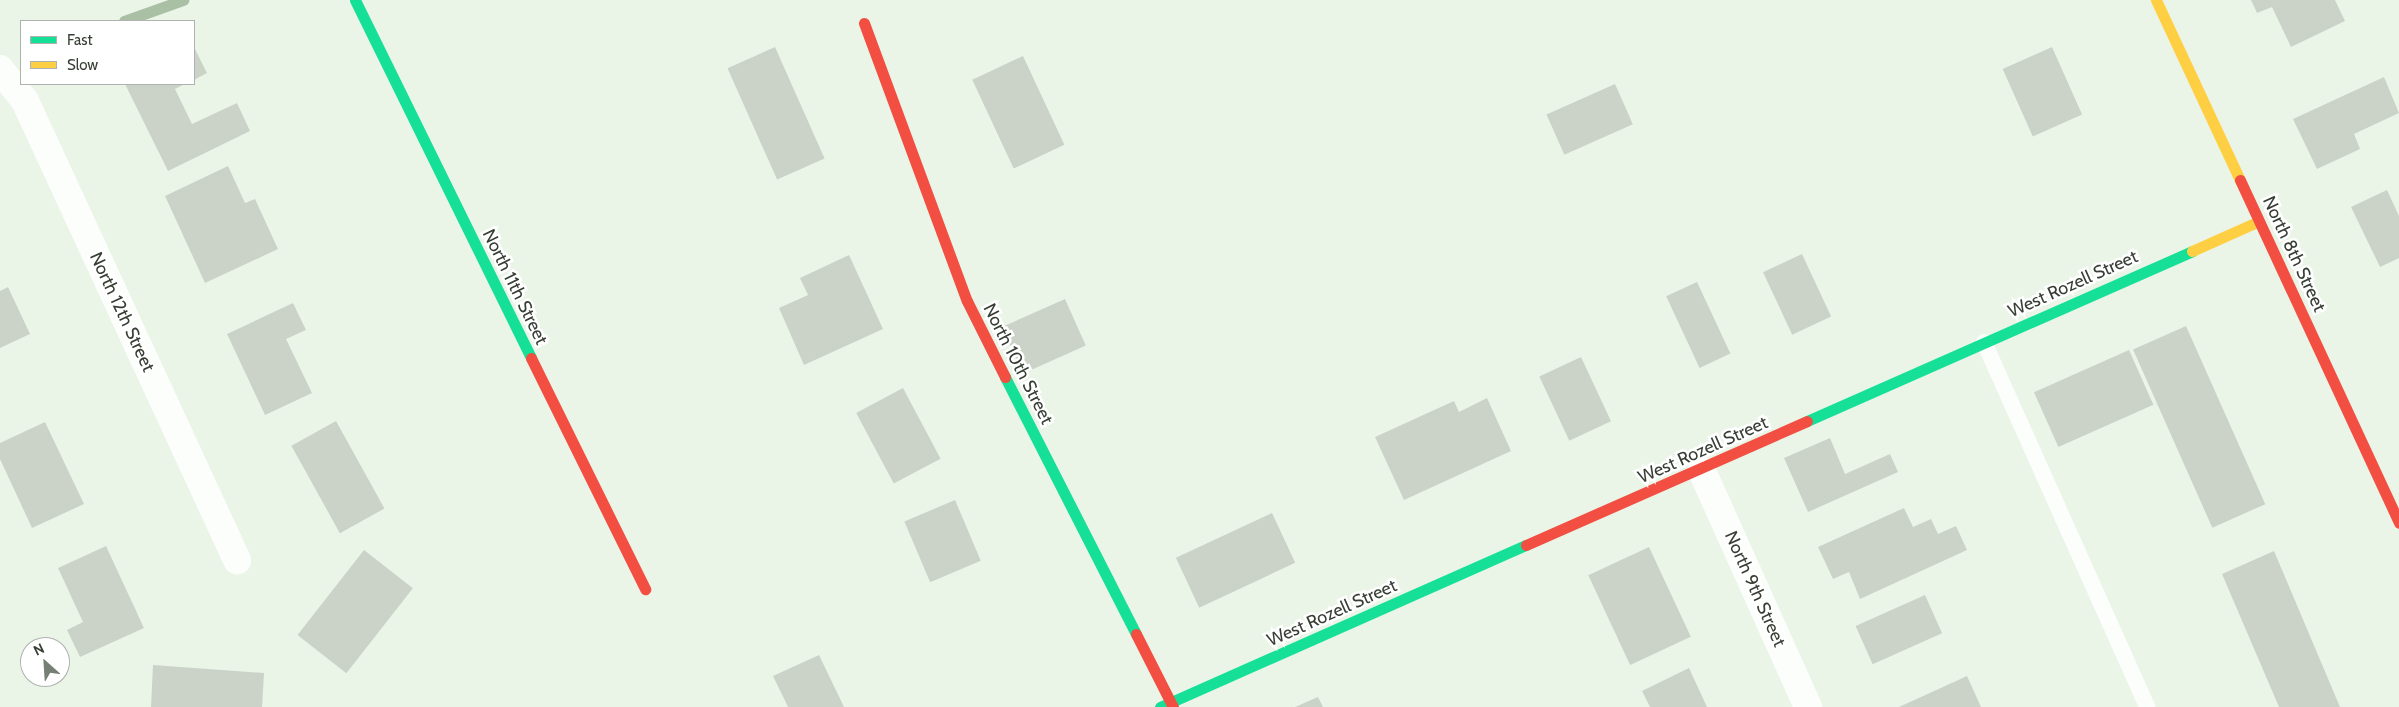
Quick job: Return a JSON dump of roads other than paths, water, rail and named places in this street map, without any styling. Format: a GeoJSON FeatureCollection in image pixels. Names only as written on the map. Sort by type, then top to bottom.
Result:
{"type":"FeatureCollection","features":[{"type":"Feature","properties":{"kind":"street","name":"North 11th Street"},"geometry":{"type":"LineString","coordinates":[[355,0],[645,588]]}},
{"type":"Feature","properties":{"kind":"street","name":"North 8th Street"},"geometry":{"type":"LineString","coordinates":[[2156,0],[2399,523]]}},
{"type":"Feature","properties":{"kind":"street","name":"North 10th Street"},"geometry":{"type":"LineString","coordinates":[[864,23],[966,301],[1172,705]]}},
{"type":"Feature","properties":{"kind":"street","name":"North 12th Street"},"geometry":{"type":"LineString","coordinates":[[0,69],[25,101],[237,560]]}},
{"type":"Feature","properties":{"kind":"street","name":"West Rozell Street"},"geometry":{"type":"LineString","coordinates":[[1160,707],[1172,705],[1702,471],[1984,342],[2259,221]]}},
{"type":"Feature","properties":{"kind":"street","name":"North 9th Street"},"geometry":{"type":"LineString","coordinates":[[1702,471],[1808,707]]}},
{"type":"Feature","properties":{"kind":"lane"},"geometry":{"type":"LineString","coordinates":[[1984,342],[2147,707]]}},
{"type":"Feature","properties":{"kind":"waterway"},"geometry":{"type":"LineString","coordinates":[[127,20],[183,0]]}}]}
